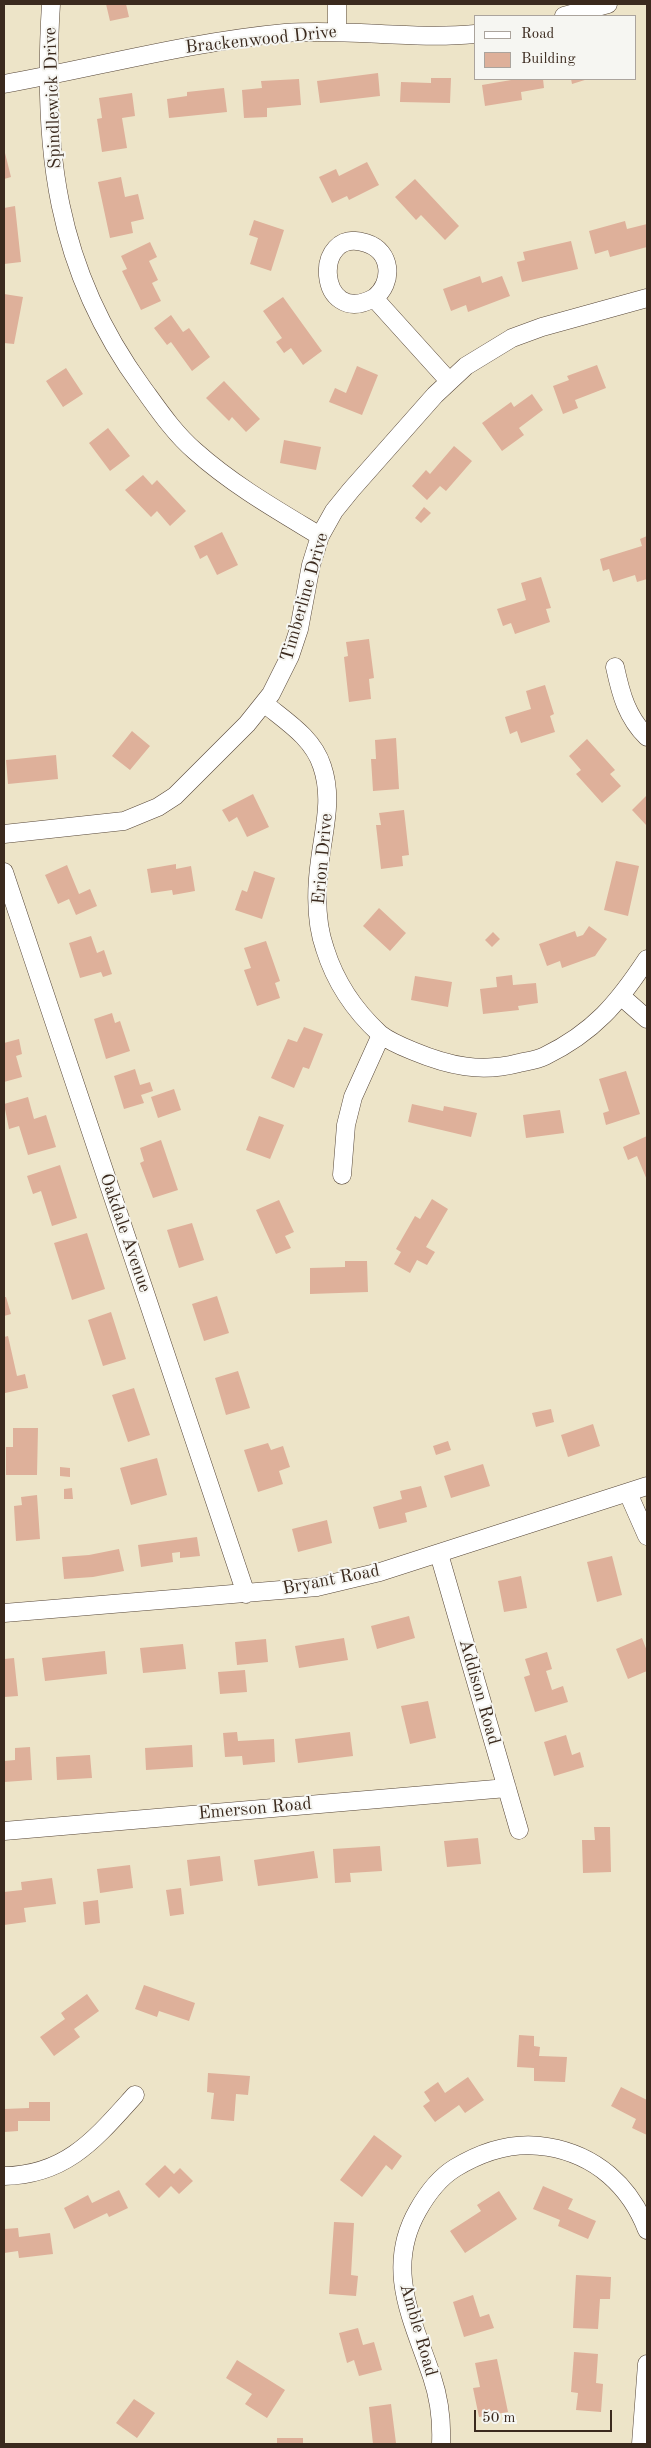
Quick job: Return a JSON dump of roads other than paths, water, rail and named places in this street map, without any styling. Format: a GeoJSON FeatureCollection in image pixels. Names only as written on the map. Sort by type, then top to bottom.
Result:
{"type":"FeatureCollection","features":[{"type":"Feature","properties":{"kind":"street","name":"Spindlewick Drive"},"geometry":{"type":"LineString","coordinates":[[50,4],[50,144],[60,206],[70,248],[81,280],[102,327],[127,366],[178,435],[228,478],[320,536]]}},
{"type":"Feature","properties":{"kind":"street"},"geometry":{"type":"LineString","coordinates":[[337,4],[337,31]]}},
{"type":"Feature","properties":{"kind":"street"},"geometry":{"type":"LineString","coordinates":[[568,15],[608,4]]}},
{"type":"Feature","properties":{"kind":"street","name":"Brackenwood Drive"},"geometry":{"type":"LineString","coordinates":[[4,84],[50,76],[158,51],[230,39],[337,31],[414,35],[473,34]]}},
{"type":"Feature","properties":{"kind":"street"},"geometry":{"type":"LineString","coordinates":[[374,298],[449,381]]}},
{"type":"Feature","properties":{"kind":"street","name":"Timberline Drive"},"geometry":{"type":"LineString","coordinates":[[4,834],[112,823],[139,817],[175,796],[265,704],[290,656],[304,609],[311,564],[320,536],[334,511],[449,381],[473,361],[512,338],[542,327],[647,298]]}},
{"type":"Feature","properties":{"kind":"street"},"geometry":{"type":"LineString","coordinates":[[615,667],[626,708],[647,737]]}},
{"type":"Feature","properties":{"kind":"street","name":"Erion Drive"},"geometry":{"type":"LineString","coordinates":[[265,704],[308,740],[316,750],[322,765],[328,799],[317,904],[321,934],[333,970],[344,990],[381,1035],[406,1048],[454,1066],[477,1069],[507,1066],[543,1057],[584,1033],[622,998],[647,959]]}},
{"type":"Feature","properties":{"kind":"street","name":"Oakdale Avenue"},"geometry":{"type":"LineString","coordinates":[[4,872],[246,1594]]}},
{"type":"Feature","properties":{"kind":"street"},"geometry":{"type":"LineString","coordinates":[[622,998],[647,1019]]}},
{"type":"Feature","properties":{"kind":"street"},"geometry":{"type":"LineString","coordinates":[[342,1175],[346,1125],[353,1097],[381,1035]]}},
{"type":"Feature","properties":{"kind":"street","name":"Bryant Road"},"geometry":{"type":"LineString","coordinates":[[4,1614],[317,1587],[380,1572],[439,1554],[647,1486]]}},
{"type":"Feature","properties":{"kind":"street"},"geometry":{"type":"LineString","coordinates":[[628,1493],[647,1536]]}},
{"type":"Feature","properties":{"kind":"street","name":"Addison Road"},"geometry":{"type":"LineString","coordinates":[[439,1554],[520,1830]]}},
{"type":"Feature","properties":{"kind":"street","name":"Emerson Road"},"geometry":{"type":"LineString","coordinates":[[4,1831],[507,1788]]}},
{"type":"Feature","properties":{"kind":"street"},"geometry":{"type":"LineString","coordinates":[[4,2176],[31,2174],[66,2161],[84,2149],[136,2095]]}},
{"type":"Feature","properties":{"kind":"street","name":"Amble Road"},"geometry":{"type":"LineString","coordinates":[[441,2444],[437,2399],[432,2379],[409,2314],[402,2275],[407,2235],[424,2199],[437,2183],[452,2170],[487,2152],[514,2146],[547,2146],[585,2158],[602,2169],[630,2197],[647,2230]]}},
{"type":"Feature","properties":{"kind":"street"},"geometry":{"type":"LineString","coordinates":[[641,2444],[647,2364]]}}]}
